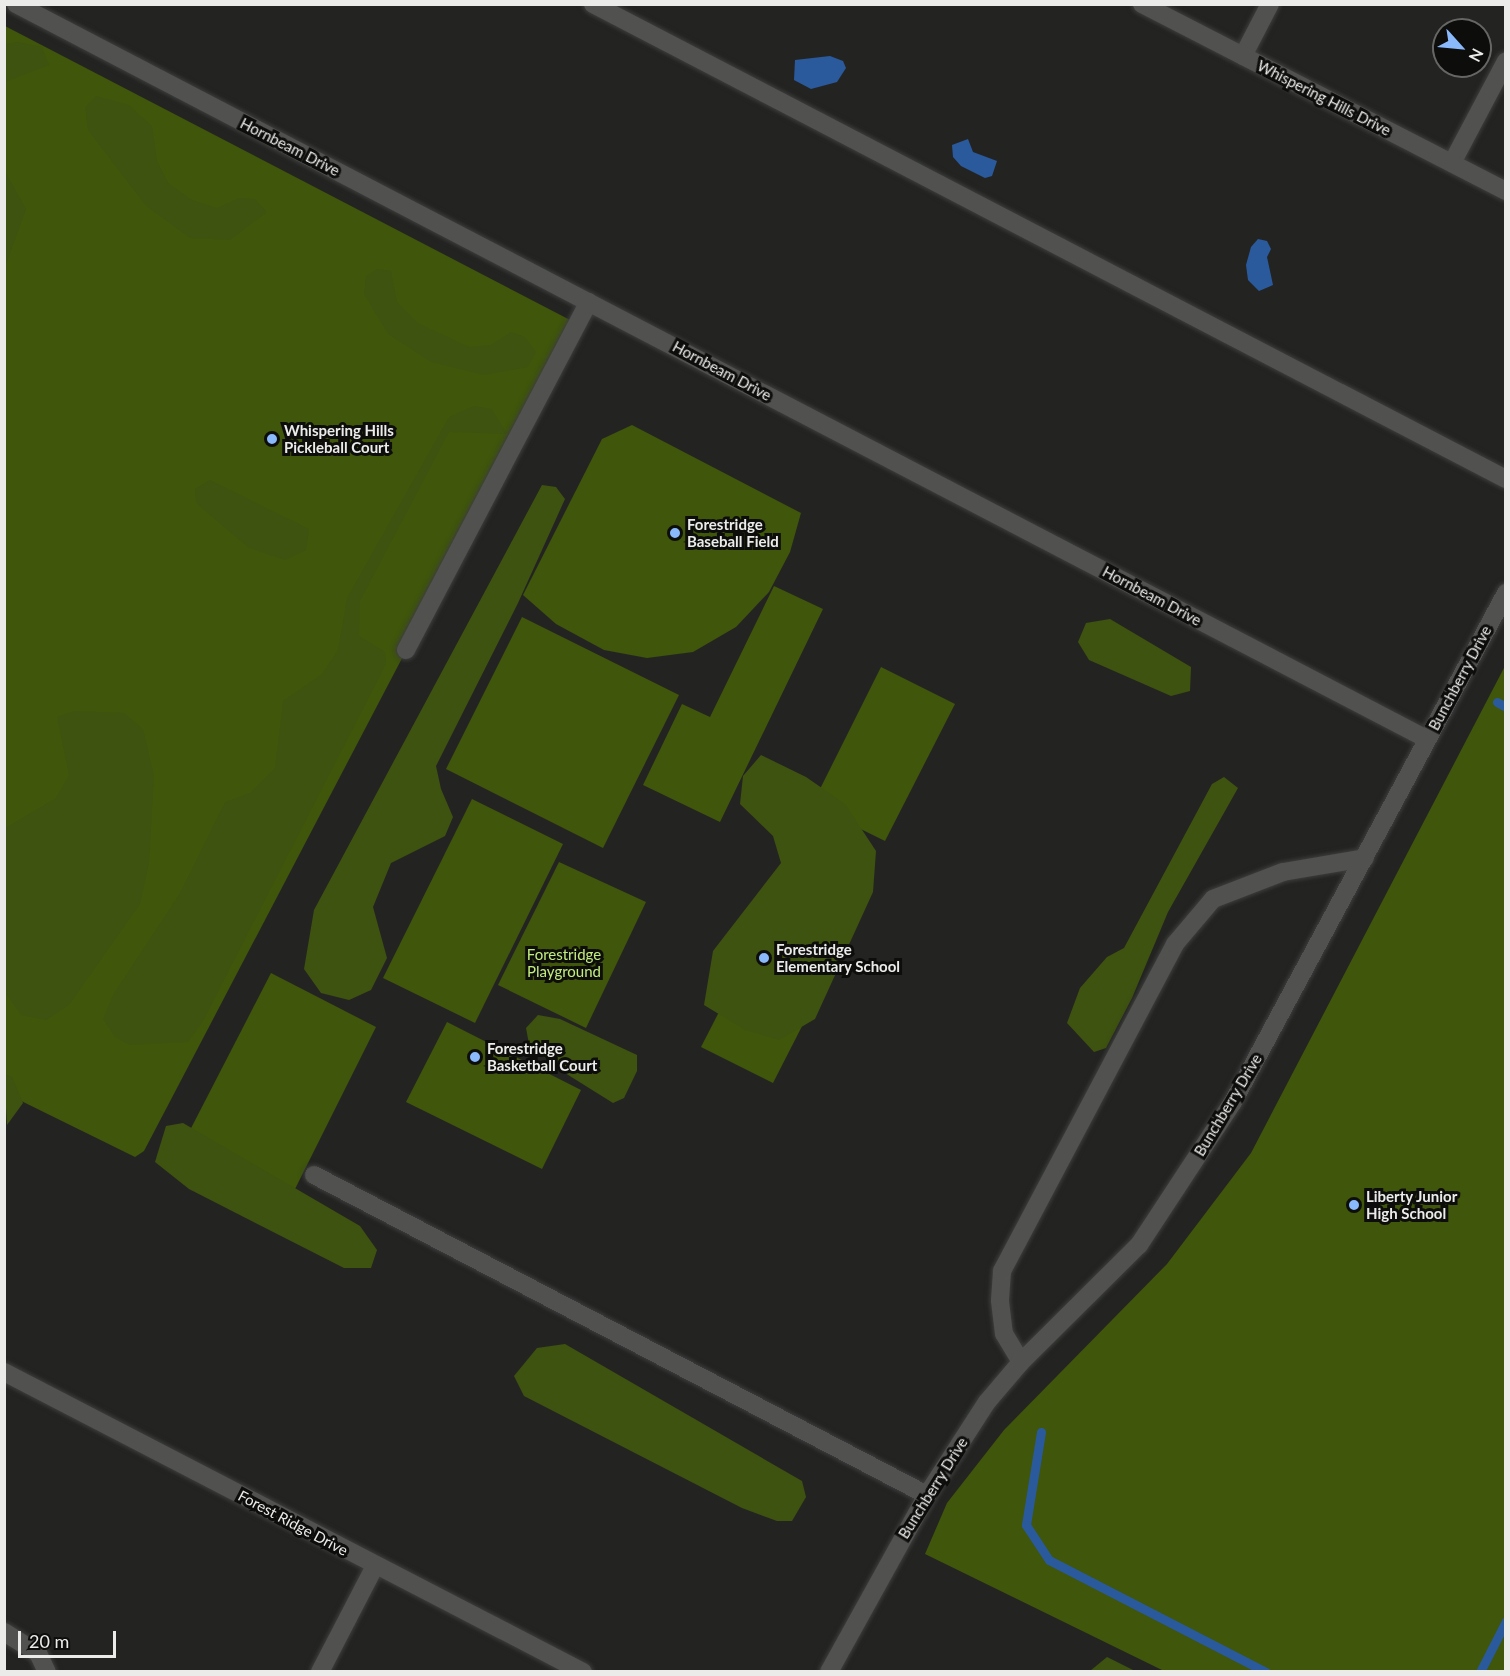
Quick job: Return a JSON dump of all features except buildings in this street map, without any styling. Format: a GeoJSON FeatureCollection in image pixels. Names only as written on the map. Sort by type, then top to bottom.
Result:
{"type":"FeatureCollection","features":[{"type":"Feature","properties":{"kind":"street","name":"Hornbeam Drive"},"geometry":{"type":"LineString","coordinates":[[16,4],[1427,740]]}},
{"type":"Feature","properties":{"kind":"street"},"geometry":{"type":"LineString","coordinates":[[594,4],[1506,479]]}},
{"type":"Feature","properties":{"kind":"street","name":"Whispering Hills Drive"},"geometry":{"type":"LineString","coordinates":[[1142,4],[1506,191]]}},
{"type":"Feature","properties":{"kind":"street"},"geometry":{"type":"LineString","coordinates":[[1243,56],[1270,4]]}},
{"type":"Feature","properties":{"kind":"street"},"geometry":{"type":"LineString","coordinates":[[1452,163],[1506,61]]}},
{"type":"Feature","properties":{"kind":"street"},"geometry":{"type":"LineString","coordinates":[[406,650],[589,302]]}},
{"type":"Feature","properties":{"kind":"street","name":"Bunchberry Drive"},"geometry":{"type":"LineString","coordinates":[[828,1671],[927,1495],[987,1402],[1021,1362],[1139,1245],[1233,1102],[1506,593]]}},
{"type":"Feature","properties":{"kind":"street"},"geometry":{"type":"LineString","coordinates":[[1021,1362],[1004,1335],[1000,1300],[1002,1271],[1175,944],[1212,899],[1283,872],[1365,858]]}},
{"type":"Feature","properties":{"kind":"street"},"geometry":{"type":"LineString","coordinates":[[314,1175],[927,1495]]}},
{"type":"Feature","properties":{"kind":"street","name":"Forest Ridge Drive"},"geometry":{"type":"LineString","coordinates":[[4,1372],[578,1670]]}},
{"type":"Feature","properties":{"kind":"street"},"geometry":{"type":"LineString","coordinates":[[320,1671],[375,1566]]}},
{"type":"Feature","properties":{"kind":"street"},"geometry":{"type":"LineString","coordinates":[[4,1632],[38,1653],[47,1671]]}},
{"type":"Feature","properties":{"kind":"green space"},"geometry":{"type":"Polygon","coordinates":[[[5,26],[572,321],[476,517],[144,1151],[135,1157],[5,1093],[5,26]]]}},
{"type":"Feature","properties":{"kind":"green space"},"geometry":{"type":"Polygon","coordinates":[[[17,42],[42,47],[49,65],[5,82],[5,44],[17,42]]]}},
{"type":"Feature","properties":{"kind":"green space"},"geometry":{"type":"Polygon","coordinates":[[[96,96],[129,105],[152,126],[157,161],[168,183],[192,200],[217,208],[239,198],[255,199],[267,212],[230,240],[190,238],[146,206],[88,130],[85,107],[96,96]]]}},
{"type":"Feature","properties":{"kind":"green space"},"geometry":{"type":"Polygon","coordinates":[[[5,171],[26,209],[5,267],[5,171]]]}},
{"type":"Feature","properties":{"kind":"green space"},"geometry":{"type":"Polygon","coordinates":[[[377,269],[391,271],[397,302],[418,323],[469,347],[491,345],[511,332],[525,337],[536,352],[528,367],[484,375],[431,362],[388,334],[364,294],[366,276],[377,269]]]}},
{"type":"Feature","properties":{"kind":"green space"},"geometry":{"type":"Polygon","coordinates":[[[474,406],[492,409],[507,434],[449,432],[360,601],[359,636],[385,652],[386,664],[203,1021],[188,1042],[130,1045],[115,1037],[103,1019],[113,995],[180,893],[225,802],[250,793],[275,768],[283,701],[322,674],[338,650],[347,598],[449,417],[474,406]]]}},
{"type":"Feature","properties":{"kind":"green space","name":"Forestridge Baseball Field"},"geometry":{"type":"Polygon","coordinates":[[[632,425],[801,513],[790,552],[769,592],[736,627],[693,652],[647,658],[604,650],[556,624],[523,595],[602,439],[632,425]]]}},
{"type":"Feature","properties":{"kind":"green space"},"geometry":{"type":"Polygon","coordinates":[[[210,480],[309,529],[306,550],[285,560],[249,548],[196,503],[195,489],[210,480]]]}},
{"type":"Feature","properties":{"kind":"green space"},"geometry":{"type":"Polygon","coordinates":[[[542,485],[556,487],[565,499],[518,603],[436,766],[441,789],[453,817],[445,836],[391,863],[373,907],[387,958],[371,990],[349,1000],[321,993],[304,969],[314,910],[542,485]]]}},
{"type":"Feature","properties":{"kind":"green space"},"geometry":{"type":"Polygon","coordinates":[[[774,586],[823,609],[720,822],[643,785],[682,704],[710,717],[774,586]]]}},
{"type":"Feature","properties":{"kind":"green space"},"geometry":{"type":"Polygon","coordinates":[[[522,617],[679,695],[603,848],[446,769],[522,617]]]}},
{"type":"Feature","properties":{"kind":"green space"},"geometry":{"type":"Polygon","coordinates":[[[1110,619],[1191,667],[1190,691],[1171,696],[1089,660],[1078,642],[1086,623],[1110,619]]]}},
{"type":"Feature","properties":{"kind":"green space","name":"Liberty Junior High School"},"geometry":{"type":"Polygon","coordinates":[[[1505,666],[1505,1671],[1164,1671],[925,1554],[947,1503],[1004,1430],[1167,1264],[1251,1153],[1505,666]]]}},
{"type":"Feature","properties":{"kind":"green space"},"geometry":{"type":"Polygon","coordinates":[[[881,667],[955,704],[885,841],[812,805],[881,667]]]}},
{"type":"Feature","properties":{"kind":"green space"},"geometry":{"type":"Polygon","coordinates":[[[74,711],[124,713],[143,729],[154,776],[149,863],[140,904],[69,1005],[46,1020],[21,1015],[5,992],[5,828],[56,798],[69,775],[57,717],[74,711]]]}},
{"type":"Feature","properties":{"kind":"green space"},"geometry":{"type":"Polygon","coordinates":[[[761,755],[806,777],[845,804],[876,851],[873,892],[815,1019],[779,1040],[745,1030],[704,1005],[713,951],[781,863],[773,836],[740,804],[743,776],[761,755]]]}},
{"type":"Feature","properties":{"kind":"green space"},"geometry":{"type":"Polygon","coordinates":[[[1224,777],[1238,788],[1168,912],[1132,998],[1106,1048],[1094,1052],[1067,1023],[1080,988],[1107,957],[1124,948],[1212,784],[1224,777]]]}},
{"type":"Feature","properties":{"kind":"green space"},"geometry":{"type":"Polygon","coordinates":[[[472,799],[563,844],[475,1023],[383,978],[472,799]]]}},
{"type":"Feature","properties":{"kind":"green space","name":"Forestridge Playground"},"geometry":{"type":"Polygon","coordinates":[[[559,862],[646,902],[586,1028],[498,985],[559,862]]]}},
{"type":"Feature","properties":{"kind":"green space"},"geometry":{"type":"Polygon","coordinates":[[[796,862],[867,899],[773,1083],[701,1047],[796,862]]]}},
{"type":"Feature","properties":{"kind":"green space"},"geometry":{"type":"Polygon","coordinates":[[[271,973],[376,1027],[294,1191],[187,1136],[271,973]]]}},
{"type":"Feature","properties":{"kind":"green space"},"geometry":{"type":"Polygon","coordinates":[[[538,1015],[560,1019],[637,1055],[637,1071],[624,1098],[613,1103],[557,1068],[529,1044],[526,1028],[538,1015]]]}},
{"type":"Feature","properties":{"kind":"green space"},"geometry":{"type":"Polygon","coordinates":[[[447,1022],[581,1090],[542,1169],[406,1102],[447,1022]]]}},
{"type":"Feature","properties":{"kind":"green space"},"geometry":{"type":"Polygon","coordinates":[[[4,1074],[12,1077],[23,1103],[7,1125],[4,1074]]]}},
{"type":"Feature","properties":{"kind":"green space"},"geometry":{"type":"Polygon","coordinates":[[[183,1123],[360,1226],[377,1250],[371,1268],[344,1268],[189,1189],[155,1162],[166,1126],[183,1123]]]}},
{"type":"Feature","properties":{"kind":"green space"},"geometry":{"type":"Polygon","coordinates":[[[565,1344],[802,1481],[806,1497],[792,1521],[777,1521],[742,1508],[524,1396],[514,1376],[537,1348],[565,1344]]]}},
{"type":"Feature","properties":{"kind":"green space"},"geometry":{"type":"Polygon","coordinates":[[[1107,1657],[1135,1671],[1090,1671],[1107,1657]]]}},
{"type":"Feature","properties":{"kind":"water"},"geometry":{"type":"Polygon","coordinates":[[[830,56],[843,61],[846,68],[837,82],[811,89],[794,80],[795,60],[830,56]]]}},
{"type":"Feature","properties":{"kind":"water"},"geometry":{"type":"Polygon","coordinates":[[[968,139],[973,152],[997,161],[992,176],[985,178],[961,166],[953,157],[952,145],[968,139]]]}},
{"type":"Feature","properties":{"kind":"water"},"geometry":{"type":"Polygon","coordinates":[[[1258,239],[1267,241],[1271,249],[1267,257],[1273,285],[1259,291],[1248,280],[1246,265],[1251,247],[1258,239]]]}},
{"type":"Feature","properties":{"kind":"waterway"},"geometry":{"type":"LineString","coordinates":[[1497,702],[1506,707]]}},
{"type":"Feature","properties":{"kind":"waterway"},"geometry":{"type":"LineString","coordinates":[[1041,1432],[1026,1525],[1049,1560],[1266,1672]]}},
{"type":"Feature","properties":{"kind":"waterway"},"geometry":{"type":"LineString","coordinates":[[1480,1672],[1506,1621]]}},
{"type":"Feature","properties":{"kind":"place","name":"Whispering Hills Pickleball Court"},"geometry":{"type":"Point","coordinates":[272,439]}},
{"type":"Feature","properties":{"kind":"place","name":"Forestridge Baseball Field"},"geometry":{"type":"Point","coordinates":[675,533]}},
{"type":"Feature","properties":{"kind":"place","name":"Forestridge Elementary School"},"geometry":{"type":"Point","coordinates":[764,958]}},
{"type":"Feature","properties":{"kind":"place","name":"Forestridge Basketball Court"},"geometry":{"type":"Point","coordinates":[475,1057]}},
{"type":"Feature","properties":{"kind":"place","name":"Liberty Junior High School"},"geometry":{"type":"Point","coordinates":[1354,1205]}}]}
